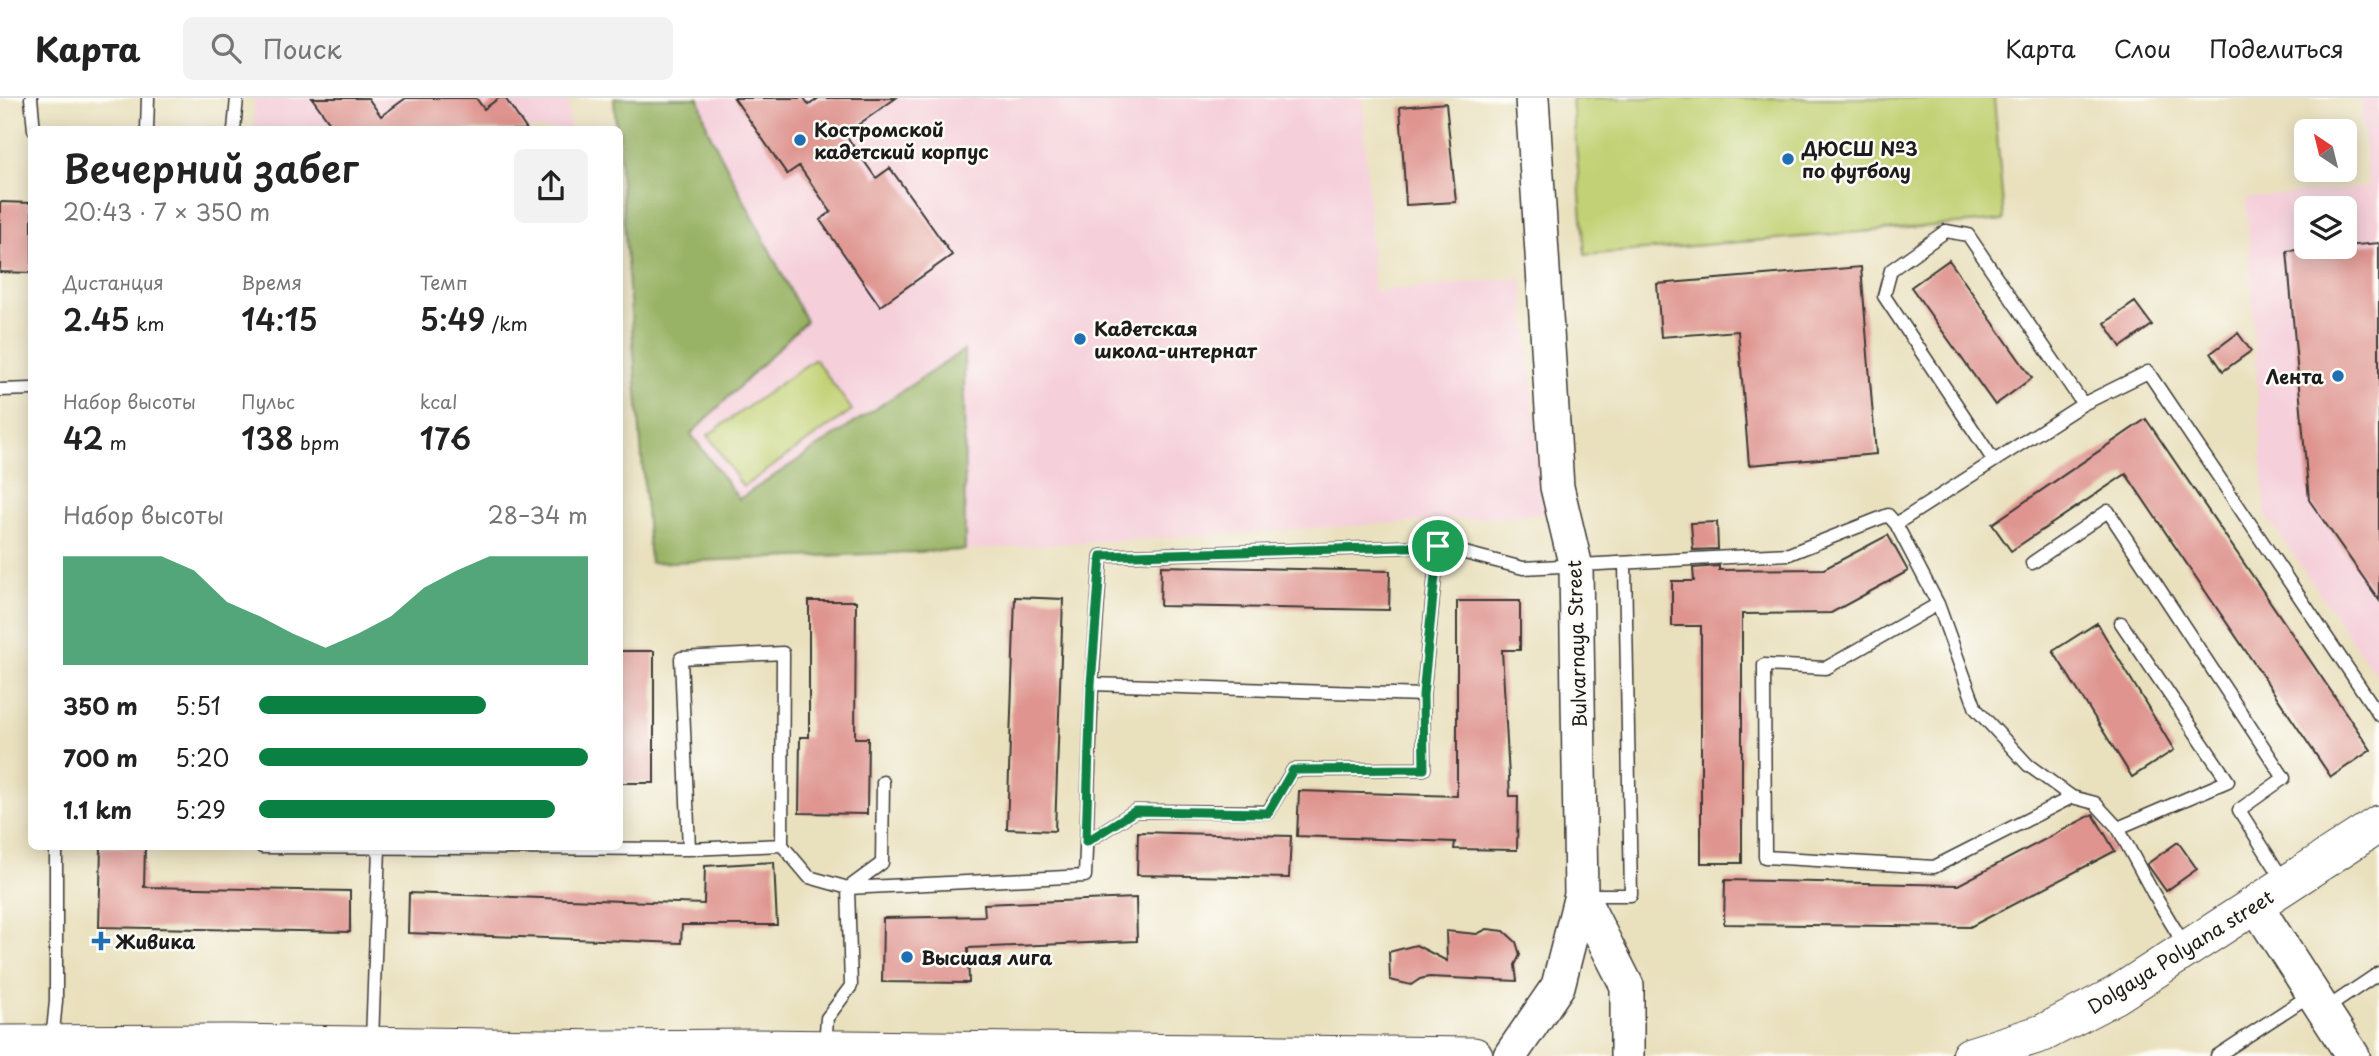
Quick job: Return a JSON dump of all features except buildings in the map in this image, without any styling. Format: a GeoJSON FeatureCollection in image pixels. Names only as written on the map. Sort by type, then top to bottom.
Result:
{"type":"FeatureCollection","features":[{"type":"Feature","properties":{"kind":"main road","name":"Dolgaya Polyana street"},"geometry":{"type":"LineString","coordinates":[[1970,1056],[2043,1033],[2116,995],[2379,824]]}},
{"type":"Feature","properties":{"kind":"main road"},"geometry":{"type":"LineString","coordinates":[[0,1044],[232,1043],[754,1052],[825,1050],[918,1053],[1474,1056]]}},
{"type":"Feature","properties":{"kind":"street","name":"Bulvarnaya Street"},"geometry":{"type":"LineString","coordinates":[[1532,98],[1557,487],[1576,566],[1581,895],[1627,986],[1627,1056]]}},
{"type":"Feature","properties":{"kind":"street"},"geometry":{"type":"LineString","coordinates":[[1510,1056],[1558,986],[1581,895]]}},
{"type":"Feature","properties":{"kind":"street"},"geometry":{"type":"LineString","coordinates":[[2255,904],[2353,1056]]}},
{"type":"Feature","properties":{"kind":"lane"},"geometry":{"type":"LineString","coordinates":[[31,98],[34,126]]}},
{"type":"Feature","properties":{"kind":"lane"},"geometry":{"type":"LineString","coordinates":[[147,126],[148,98]]}},
{"type":"Feature","properties":{"kind":"lane"},"geometry":{"type":"LineString","coordinates":[[234,126],[237,98]]}},
{"type":"Feature","properties":{"kind":"lane"},"geometry":{"type":"LineString","coordinates":[[1994,461],[1884,296],[1891,270],[1947,231],[1968,235],[2083,404]]}},
{"type":"Feature","properties":{"kind":"lane"},"geometry":{"type":"LineString","coordinates":[[1896,524],[2083,404],[2148,372],[2379,715]]}},
{"type":"Feature","properties":{"kind":"lane"},"geometry":{"type":"LineString","coordinates":[[0,390],[28,389]]}},
{"type":"Feature","properties":{"kind":"lane"},"geometry":{"type":"LineString","coordinates":[[2032,563],[2108,511],[2284,778],[2239,810],[2286,884]]}},
{"type":"Feature","properties":{"kind":"lane"},"geometry":{"type":"LineString","coordinates":[[689,849],[681,658],[783,653],[782,845],[809,877],[848,888],[1085,876],[1091,684],[1101,556],[1438,546],[1523,569],[1625,564],[1788,554],[1888,515],[1896,524],[1938,604],[1976,709],[2028,765],[2072,797],[2095,803],[2118,828],[2187,949]]}},
{"type":"Feature","properties":{"kind":"lane"},"geometry":{"type":"LineString","coordinates":[[1086,842],[1135,811],[1268,813],[1293,770],[1424,769],[1423,695],[1438,546]]}},
{"type":"Feature","properties":{"kind":"lane"},"geometry":{"type":"LineString","coordinates":[[1581,895],[1630,895],[1625,564]]}},
{"type":"Feature","properties":{"kind":"lane"},"geometry":{"type":"LineString","coordinates":[[1938,604],[1826,668],[1763,665],[1765,857],[1934,867],[2072,797]]}},
{"type":"Feature","properties":{"kind":"lane"},"geometry":{"type":"LineString","coordinates":[[2118,828],[2228,781],[2121,623]]}},
{"type":"Feature","properties":{"kind":"lane"},"geometry":{"type":"LineString","coordinates":[[1091,684],[1423,695]]}},
{"type":"Feature","properties":{"kind":"lane"},"geometry":{"type":"LineString","coordinates":[[848,888],[882,863],[883,782]]}},
{"type":"Feature","properties":{"kind":"lane"},"geometry":{"type":"LineString","coordinates":[[623,849],[782,845]]}},
{"type":"Feature","properties":{"kind":"lane"},"geometry":{"type":"LineString","coordinates":[[52,1044],[57,1001],[56,850]]}},
{"type":"Feature","properties":{"kind":"lane"},"geometry":{"type":"LineString","coordinates":[[372,1045],[379,850]]}},
{"type":"Feature","properties":{"kind":"lane"},"geometry":{"type":"LineString","coordinates":[[825,1050],[827,1018],[851,986],[848,888]]}},
{"type":"Feature","properties":{"kind":"lane"},"geometry":{"type":"LineString","coordinates":[[2217,1056],[2318,1001],[2379,973]]}},
{"type":"Feature","properties":{"kind":"shaded area"},"geometry":{"type":"Polygon","coordinates":[[[254,98],[568,98],[570,126],[254,126],[254,98]]]}},
{"type":"Feature","properties":{"kind":"shaded area","name":"Кадетская школа-интернат"},"geometry":{"type":"Polygon","coordinates":[[[614,98],[1363,98],[1374,291],[1522,278],[1544,514],[965,550],[650,563],[623,210],[623,126],[616,126],[614,98]]]}},
{"type":"Feature","properties":{"kind":"shaded area"},"geometry":{"type":"Polygon","coordinates":[[[2360,98],[2379,98],[2379,679],[2265,514],[2246,198],[2368,187],[2360,98]]]}},
{"type":"Feature","properties":{"kind":"green space"},"geometry":{"type":"Polygon","coordinates":[[[614,98],[699,98],[708,130],[806,321],[691,434],[739,499],[964,350],[965,550],[650,563],[623,210],[623,126],[616,126],[614,98]]]}},
{"type":"Feature","properties":{"kind":"green space","name":"ДЮСШ №3 по футболу"},"geometry":{"type":"Polygon","coordinates":[[[1572,98],[1994,98],[2004,220],[1585,255],[1572,98]]]}},
{"type":"Feature","properties":{"kind":"green space"},"geometry":{"type":"Polygon","coordinates":[[[815,359],[852,410],[743,487],[708,435],[815,359]]]}},
{"type":"Feature","properties":{"kind":"place","name":"Костромской кадетский корпус"},"geometry":{"type":"Point","coordinates":[800,140]}},
{"type":"Feature","properties":{"kind":"place","name":"ДЮСШ №3 по футболу"},"geometry":{"type":"Point","coordinates":[1788,159]}},
{"type":"Feature","properties":{"kind":"place","name":"Кадетская школа-интернат"},"geometry":{"type":"Point","coordinates":[1080,339]}},
{"type":"Feature","properties":{"kind":"place","name":"Лента"},"geometry":{"type":"Point","coordinates":[2338,376]}},
{"type":"Feature","properties":{"kind":"place","name":"Живика"},"geometry":{"type":"Point","coordinates":[101,941]}},
{"type":"Feature","properties":{"kind":"place","name":"Высшая лига"},"geometry":{"type":"Point","coordinates":[907,957]}},
{"type":"Feature","properties":{"kind":"route"},"geometry":{"type":"LineString","coordinates":[[1438,546],[1423,695],[1424,769],[1293,770],[1268,813],[1135,811],[1086,842],[1091,684],[1101,556],[1438,546]]}}]}
